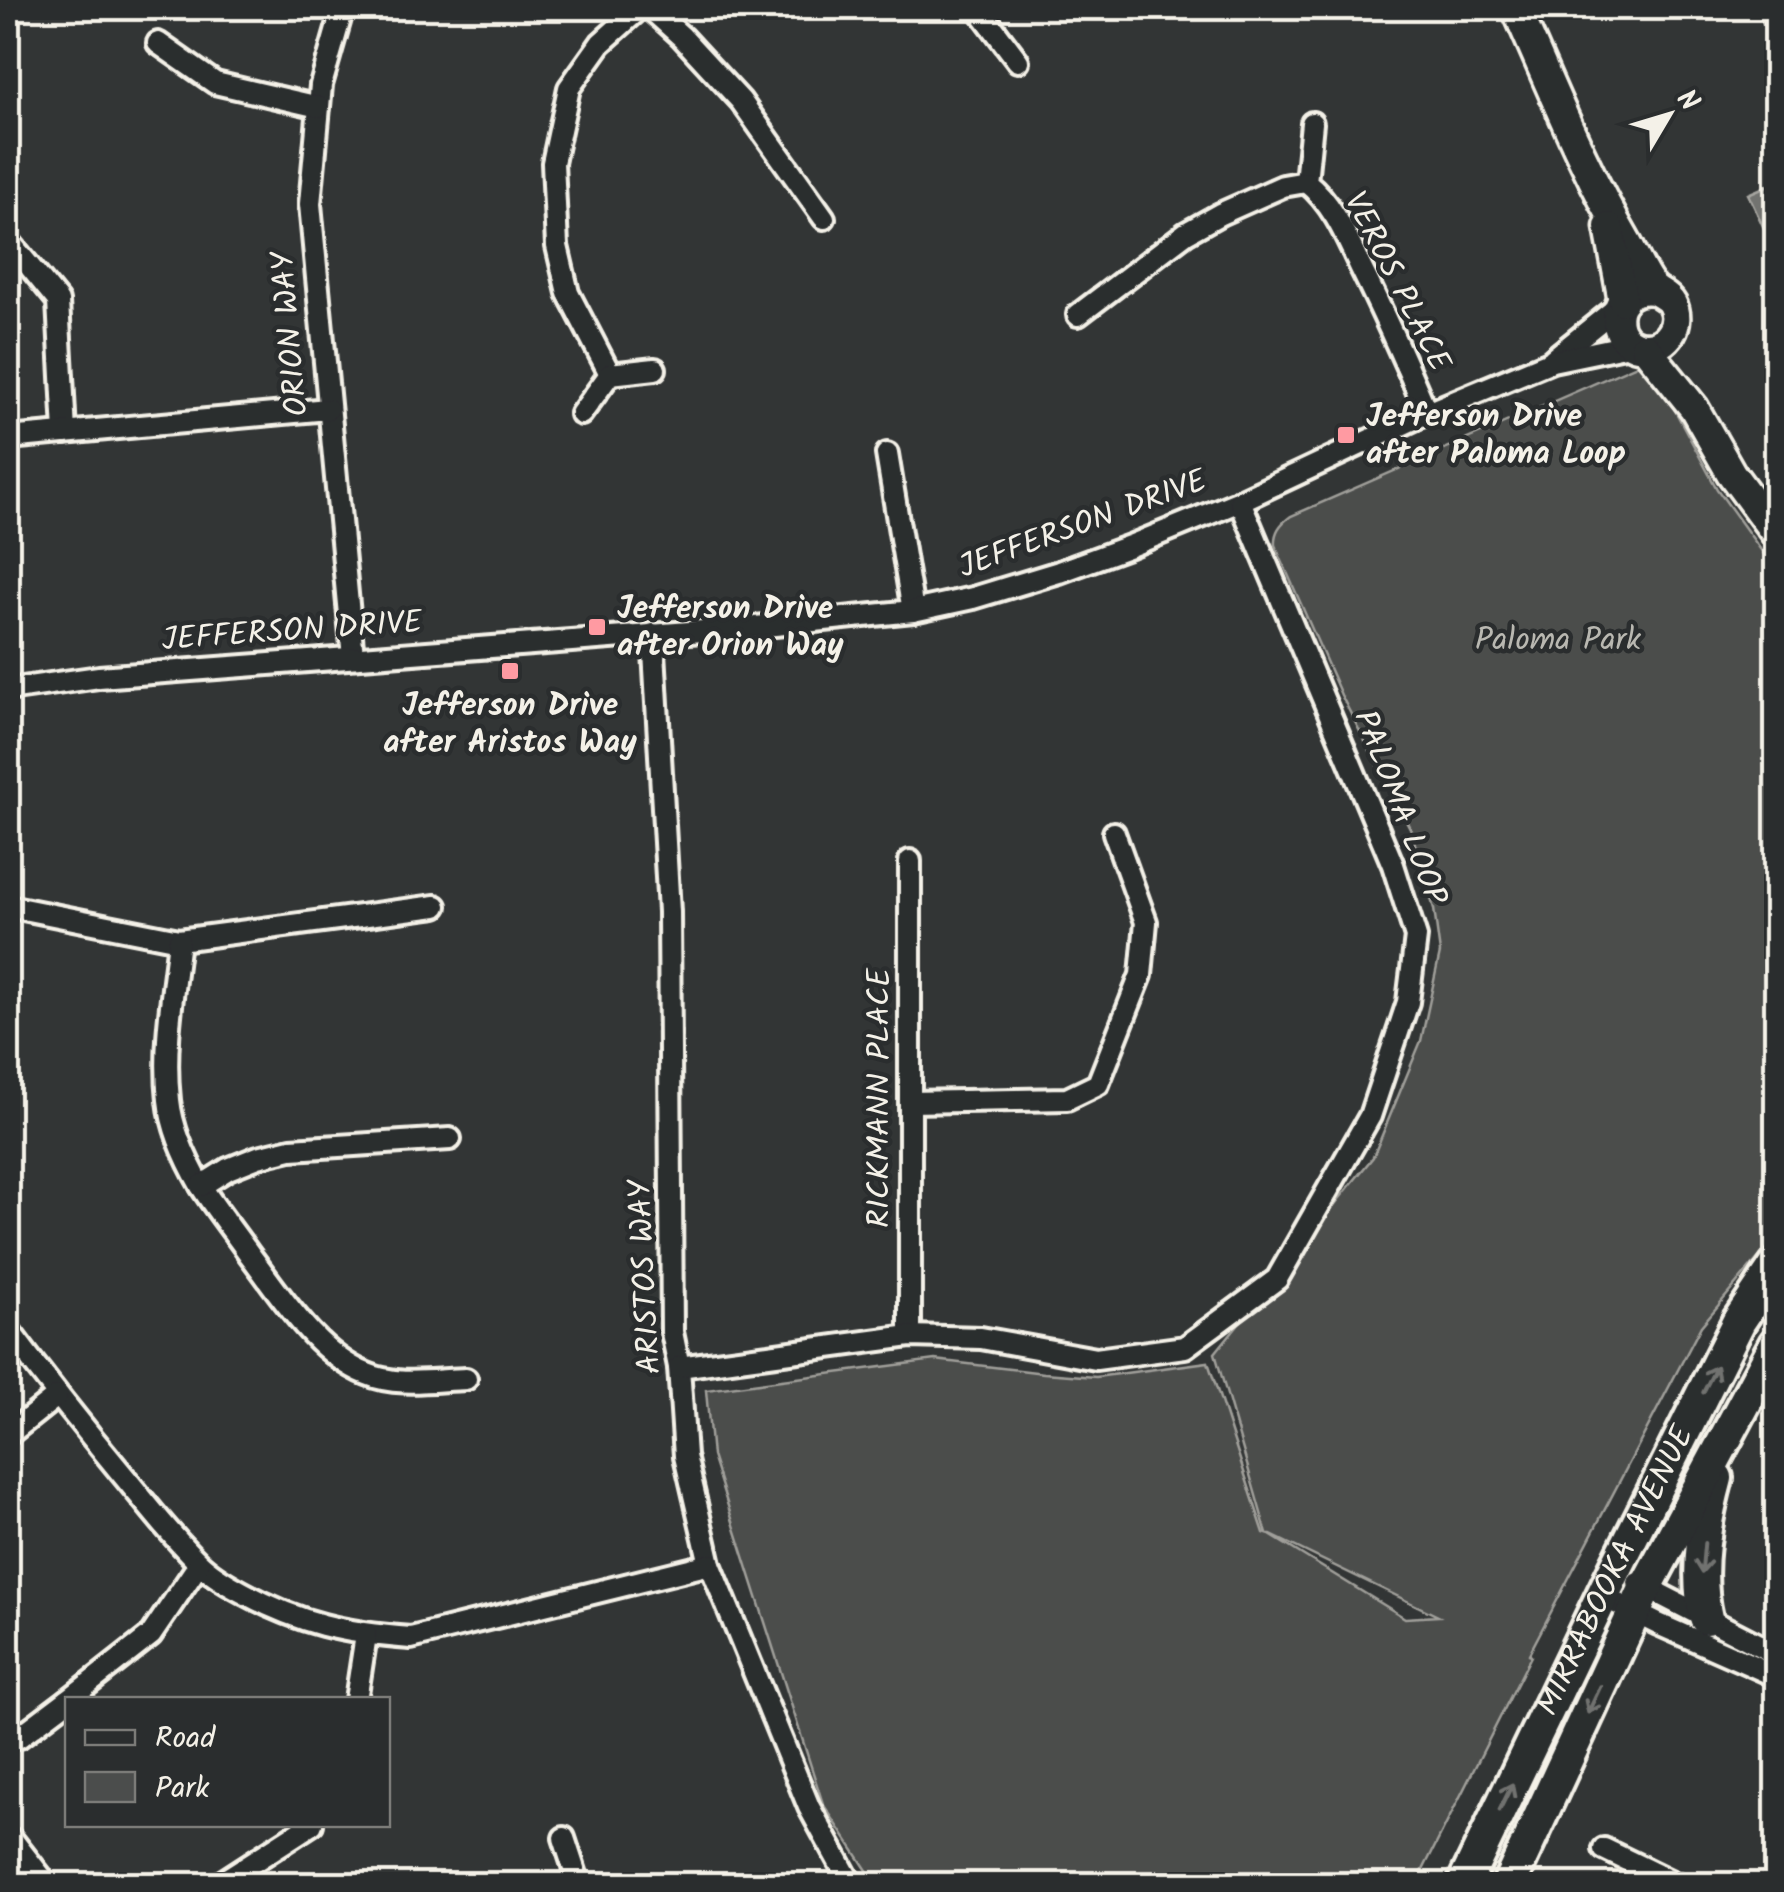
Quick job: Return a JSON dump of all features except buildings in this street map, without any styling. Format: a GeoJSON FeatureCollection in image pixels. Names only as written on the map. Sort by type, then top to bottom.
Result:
{"type":"FeatureCollection","features":[{"type":"Feature","properties":{"kind":"main road","name":"MIRRABOOKA AVENUE"},"geometry":{"type":"LineString","coordinates":[[1464,1884],[1739,1321],[1776,1266]]}},
{"type":"Feature","properties":{"kind":"main road","name":"MIRRABOOKA AVENUE"},"geometry":{"type":"LineString","coordinates":[[1508,1884],[1640,1599],[1776,1344]]}},
{"type":"Feature","properties":{"kind":"main road"},"geometry":{"type":"LineString","coordinates":[[1706,1618],[1701,1596],[1707,1518],[1730,1430]]}},
{"type":"Feature","properties":{"kind":"main road"},"geometry":{"type":"LineString","coordinates":[[8,1844],[39,1884]]}},
{"type":"Feature","properties":{"kind":"street","name":"ORION WAY"},"geometry":{"type":"LineString","coordinates":[[343,8],[321,84],[310,204],[352,657]]}},
{"type":"Feature","properties":{"kind":"street"},"geometry":{"type":"LineString","coordinates":[[610,374],[568,293],[557,246],[553,162],[570,88],[601,43],[640,8]]}},
{"type":"Feature","properties":{"kind":"street"},"geometry":{"type":"LineString","coordinates":[[650,8],[741,101],[824,218]]}},
{"type":"Feature","properties":{"kind":"street"},"geometry":{"type":"LineString","coordinates":[[978,8],[1018,61]]}},
{"type":"Feature","properties":{"kind":"street"},"geometry":{"type":"LineString","coordinates":[[1516,8],[1605,206],[1654,290],[1669,299],[1674,309],[1672,331],[1661,343],[1639,346]]}},
{"type":"Feature","properties":{"kind":"street"},"geometry":{"type":"LineString","coordinates":[[1771,8],[1776,21]]}},
{"type":"Feature","properties":{"kind":"street"},"geometry":{"type":"LineString","coordinates":[[158,43],[215,83],[319,107]]}},
{"type":"Feature","properties":{"kind":"street","name":"VEROS PLACE"},"geometry":{"type":"LineString","coordinates":[[1312,123],[1306,182],[1324,200],[1345,234],[1427,413]]}},
{"type":"Feature","properties":{"kind":"street"},"geometry":{"type":"LineString","coordinates":[[1078,315],[1186,233],[1283,186],[1306,182]]}},
{"type":"Feature","properties":{"kind":"street"},"geometry":{"type":"LineString","coordinates":[[1605,206],[1621,303],[1619,328],[1694,408],[1730,473],[1776,534]]}},
{"type":"Feature","properties":{"kind":"street"},"geometry":{"type":"LineString","coordinates":[[8,240],[58,301],[66,432]]}},
{"type":"Feature","properties":{"kind":"street"},"geometry":{"type":"LineString","coordinates":[[1621,303],[1637,290],[1654,290]]}},
{"type":"Feature","properties":{"kind":"street","name":"JEFFERSON DRIVE"},"geometry":{"type":"LineString","coordinates":[[1552,361],[1621,303]]}},
{"type":"Feature","properties":{"kind":"street"},"geometry":{"type":"LineString","coordinates":[[1672,331],[1694,408]]}},
{"type":"Feature","properties":{"kind":"street","name":"JEFFERSON DRIVE"},"geometry":{"type":"LineString","coordinates":[[8,690],[99,676],[913,612],[973,598],[1130,546],[1552,361],[1639,346]]}},
{"type":"Feature","properties":{"kind":"street"},"geometry":{"type":"LineString","coordinates":[[581,414],[610,374],[655,368]]}},
{"type":"Feature","properties":{"kind":"street"},"geometry":{"type":"LineString","coordinates":[[8,438],[328,409]]}},
{"type":"Feature","properties":{"kind":"street"},"geometry":{"type":"LineString","coordinates":[[887,454],[913,612]]}},
{"type":"Feature","properties":{"kind":"street","name":"PALOMA LOOP"},"geometry":{"type":"LineString","coordinates":[[680,1367],[910,1336],[981,1338],[1096,1359],[1186,1347],[1277,1279],[1370,1116],[1408,1002],[1416,937],[1394,864],[1240,501]]}},
{"type":"Feature","properties":{"kind":"street","name":"ARISTOS WAY"},"geometry":{"type":"LineString","coordinates":[[653,634],[669,912],[672,1332],[680,1367],[685,1456],[710,1564],[808,1807],[851,1884]]}},
{"type":"Feature","properties":{"kind":"street"},"geometry":{"type":"LineString","coordinates":[[910,1102],[1067,1099],[1098,1084],[1141,974],[1146,922],[1114,833]]}},
{"type":"Feature","properties":{"kind":"street","name":"RICKMANN PLACE"},"geometry":{"type":"LineString","coordinates":[[910,861],[910,1336]]}},
{"type":"Feature","properties":{"kind":"street"},"geometry":{"type":"LineString","coordinates":[[8,906],[179,940],[436,906]]}},
{"type":"Feature","properties":{"kind":"street"},"geometry":{"type":"LineString","coordinates":[[179,940],[167,1047],[169,1102],[178,1138],[201,1186],[282,1297],[342,1361],[369,1375],[395,1381],[466,1379]]}},
{"type":"Feature","properties":{"kind":"street"},"geometry":{"type":"LineString","coordinates":[[201,1186],[243,1163],[291,1149],[450,1139]]}},
{"type":"Feature","properties":{"kind":"street"},"geometry":{"type":"LineString","coordinates":[[8,1329],[57,1396],[199,1564],[279,1612],[366,1635],[411,1638],[710,1564]]}},
{"type":"Feature","properties":{"kind":"street"},"geometry":{"type":"LineString","coordinates":[[8,1435],[57,1396]]}},
{"type":"Feature","properties":{"kind":"street"},"geometry":{"type":"LineString","coordinates":[[72,1697],[150,1635],[199,1564]]}},
{"type":"Feature","properties":{"kind":"street"},"geometry":{"type":"LineString","coordinates":[[1608,1584],[1776,1676]]}},
{"type":"Feature","properties":{"kind":"street"},"geometry":{"type":"LineString","coordinates":[[1640,1599],[1706,1618],[1776,1654]]}},
{"type":"Feature","properties":{"kind":"street"},"geometry":{"type":"LineString","coordinates":[[356,1697],[366,1635]]}},
{"type":"Feature","properties":{"kind":"street"},"geometry":{"type":"LineString","coordinates":[[19,1738],[65,1702]]}},
{"type":"Feature","properties":{"kind":"street"},"geometry":{"type":"LineString","coordinates":[[219,1884],[307,1827]]}},
{"type":"Feature","properties":{"kind":"street"},"geometry":{"type":"LineString","coordinates":[[564,1838],[580,1884]]}},
{"type":"Feature","properties":{"kind":"street"},"geometry":{"type":"LineString","coordinates":[[1604,1849],[1676,1884]]}},
{"type":"Feature","properties":{"kind":"green space","name":"Paloma Park"},"geometry":{"type":"Polygon","coordinates":[[[1648,360],[1717,489],[1776,571],[1776,1237],[1701,1326],[1529,1654],[1416,1884],[876,1884],[823,1804],[712,1456],[706,1390],[935,1360],[1096,1377],[1208,1362],[1267,1534],[1215,1353],[1373,1157],[1421,1041],[1440,953],[1434,909],[1411,830],[1341,695],[1275,545],[1278,529],[1291,516],[1648,360]],[[1270,1535],[1405,1618],[1438,1616],[1270,1535]]]}},
{"type":"Feature","properties":{"kind":"shaded area"},"geometry":{"type":"Polygon","coordinates":[[[1776,182],[1776,254],[1748,194],[1776,182]]]}},
{"type":"Feature","properties":{"kind":"place","name":"Jefferson Drive after Paloma Loop"},"geometry":{"type":"Point","coordinates":[1346,435]}},
{"type":"Feature","properties":{"kind":"place","name":"Jefferson Drive after Orion Way"},"geometry":{"type":"Point","coordinates":[597,627]}},
{"type":"Feature","properties":{"kind":"place","name":"Jefferson Drive after Aristos Way"},"geometry":{"type":"Point","coordinates":[510,671]}}]}
